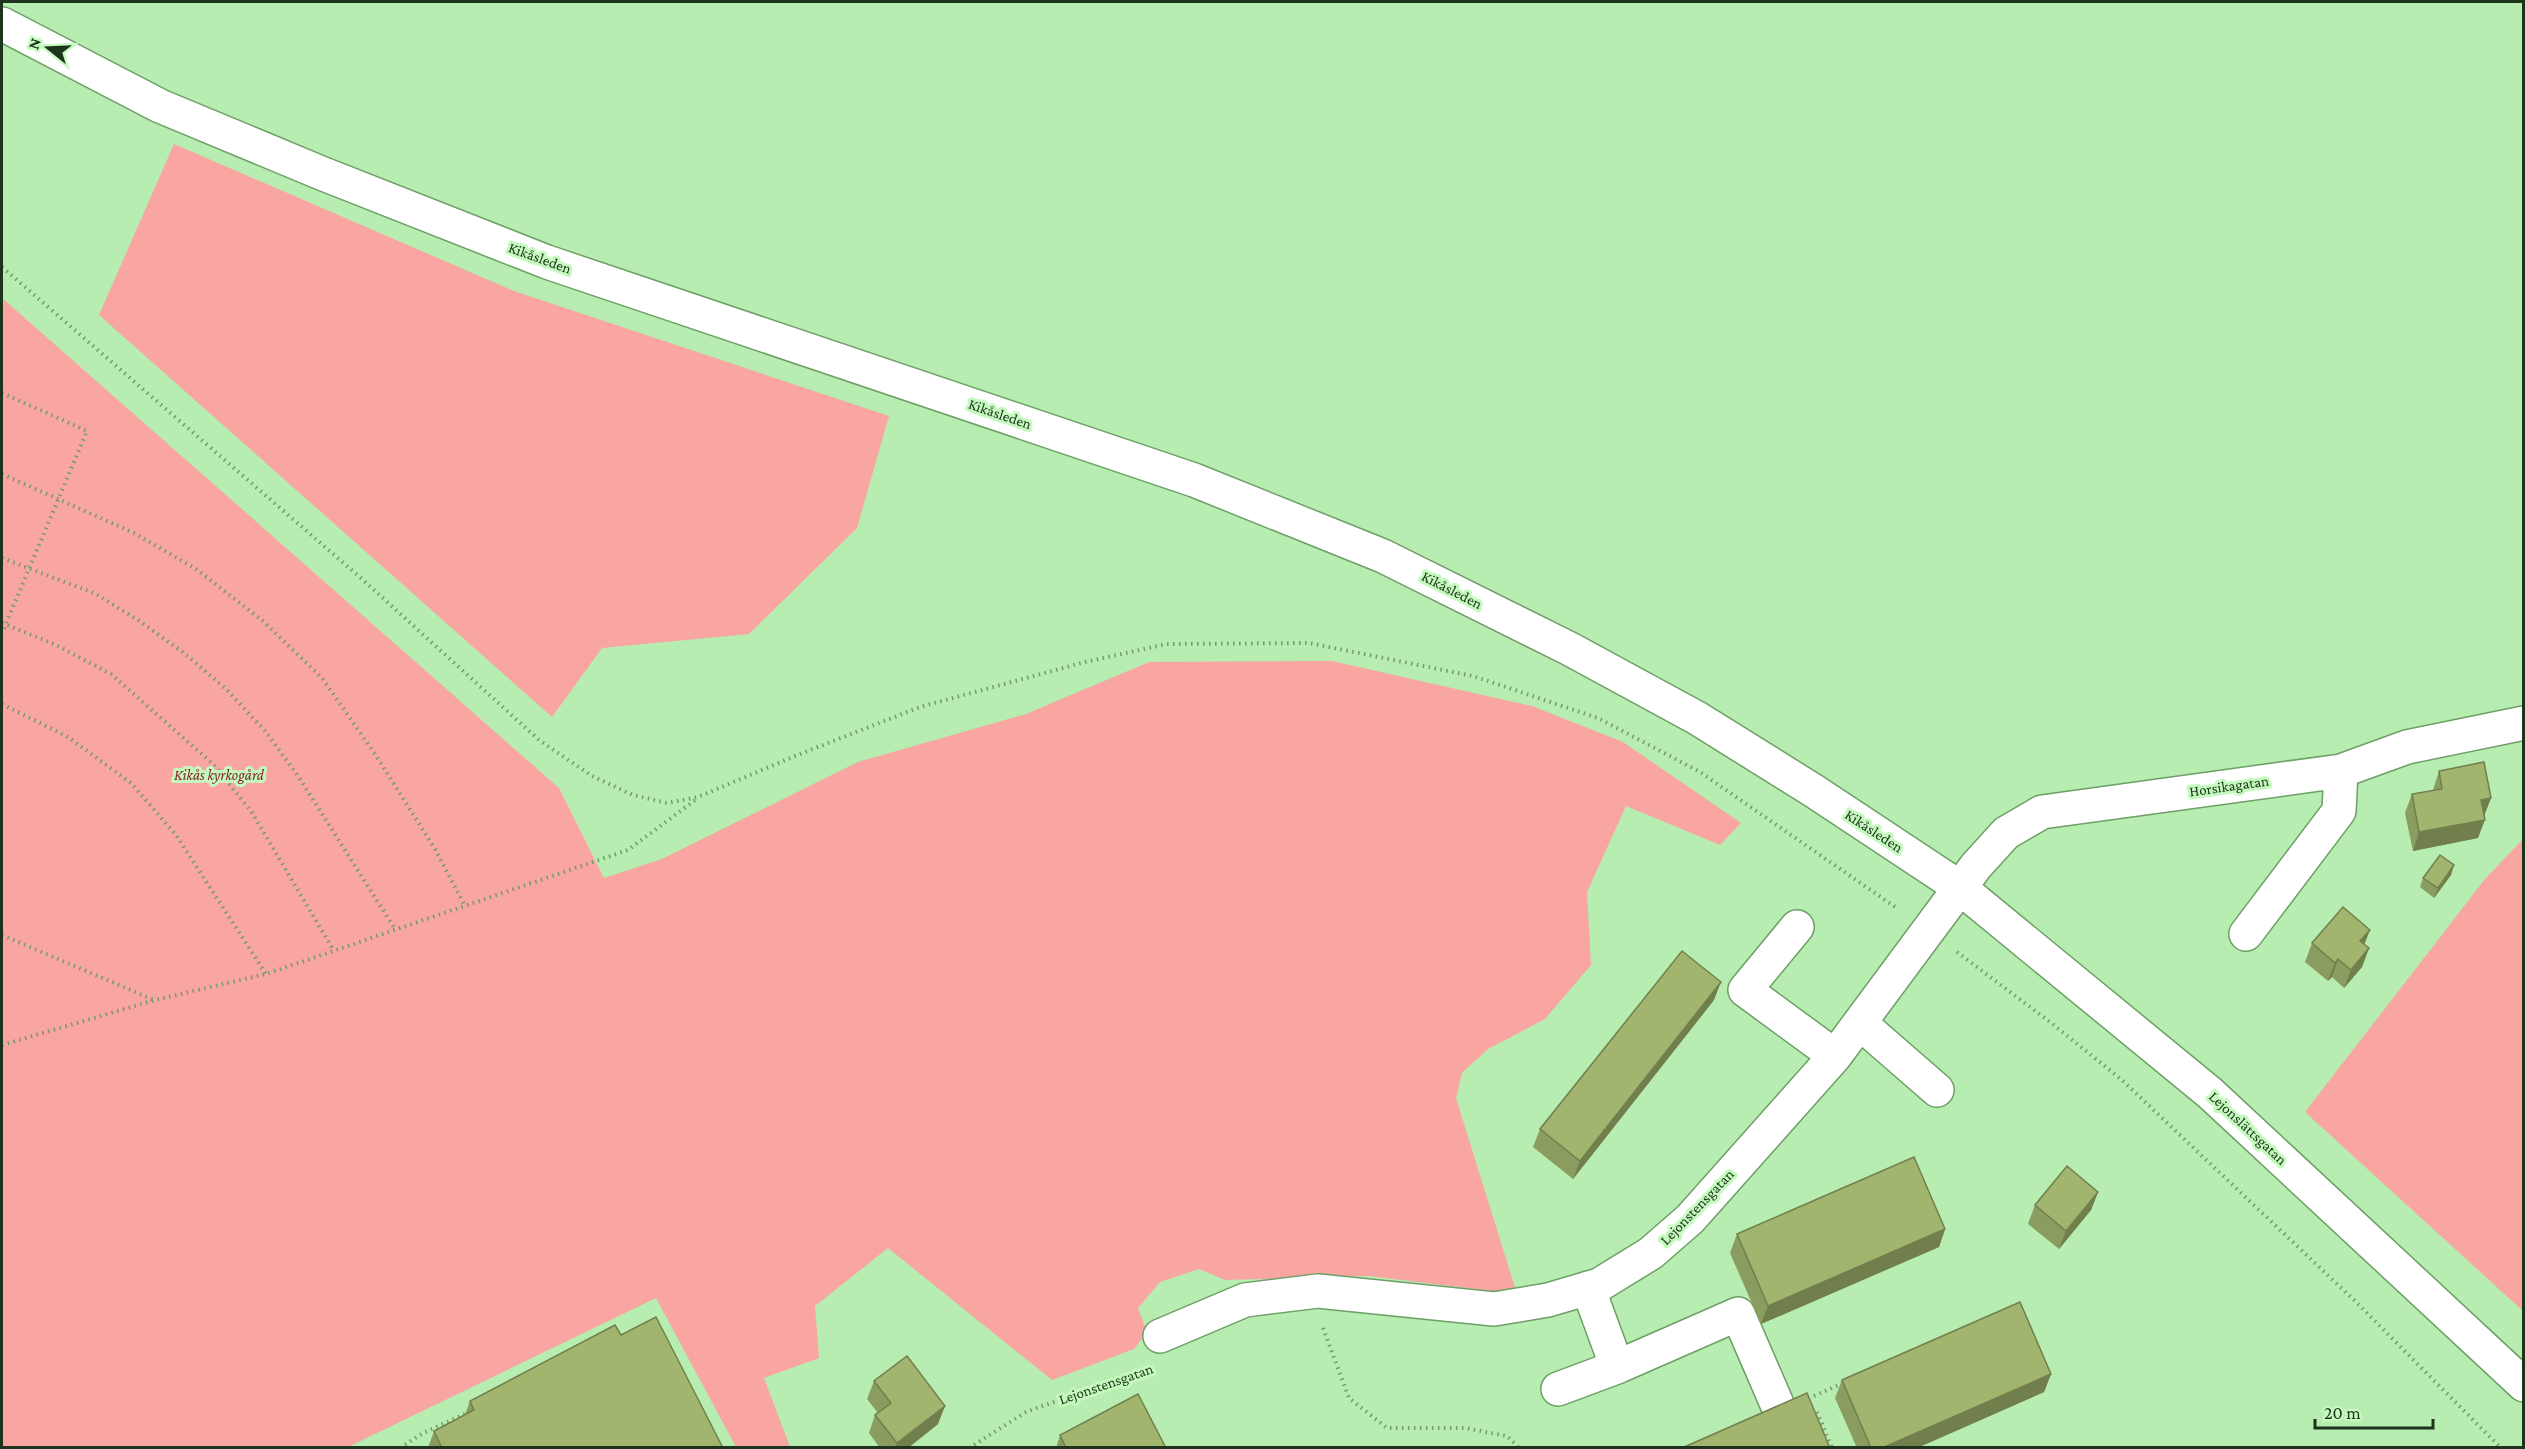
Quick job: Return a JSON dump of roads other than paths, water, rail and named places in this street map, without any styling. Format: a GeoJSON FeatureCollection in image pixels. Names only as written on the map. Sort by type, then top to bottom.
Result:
{"type":"FeatureCollection","features":[{"type":"Feature","properties":{"kind":"street","name":"Kikåsleden"},"geometry":{"type":"LineString","coordinates":[[2,24],[160,106],[321,173],[547,262],[1194,480],[1383,556],[1569,649],[1697,718],[1814,791],[1959,887]]}},
{"type":"Feature","properties":{"kind":"street","name":"Horsikagatan"},"geometry":{"type":"LineString","coordinates":[[1959,887],[2006,833],[2042,812],[2341,771],[2407,747],[2523,723]]}},
{"type":"Feature","properties":{"kind":"street"},"geometry":{"type":"LineString","coordinates":[[2246,934],[2339,811],[2341,771]]}},
{"type":"Feature","properties":{"kind":"street","name":"Lejonstensgatan"},"geometry":{"type":"LineString","coordinates":[[1158,1351],[1245,1299],[1318,1291],[1494,1309],[1548,1300],[1599,1285],[1651,1253],[1690,1219],[1835,1056],[1959,887]]}},
{"type":"Feature","properties":{"kind":"street","name":"Lejonslättsgatan"},"geometry":{"type":"LineString","coordinates":[[1959,887],[2210,1093],[2446,1310],[2523,1385]]}},
{"type":"Feature","properties":{"kind":"street"},"geometry":{"type":"LineString","coordinates":[[1797,927],[1745,990],[1835,1056]]}},
{"type":"Feature","properties":{"kind":"street"},"geometry":{"type":"LineString","coordinates":[[1860,1023],[1937,1090]]}},
{"type":"Feature","properties":{"kind":"street"},"geometry":{"type":"LineString","coordinates":[[1588,1288],[1617,1367]]}},
{"type":"Feature","properties":{"kind":"street"},"geometry":{"type":"LineString","coordinates":[[1558,1389],[1617,1367],[1738,1314],[1780,1411]]}},
{"type":"Feature","properties":{"kind":"park label","name":"Kikås kyrkogård"},"geometry":{"type":"Point","coordinates":[219,775]}}]}
